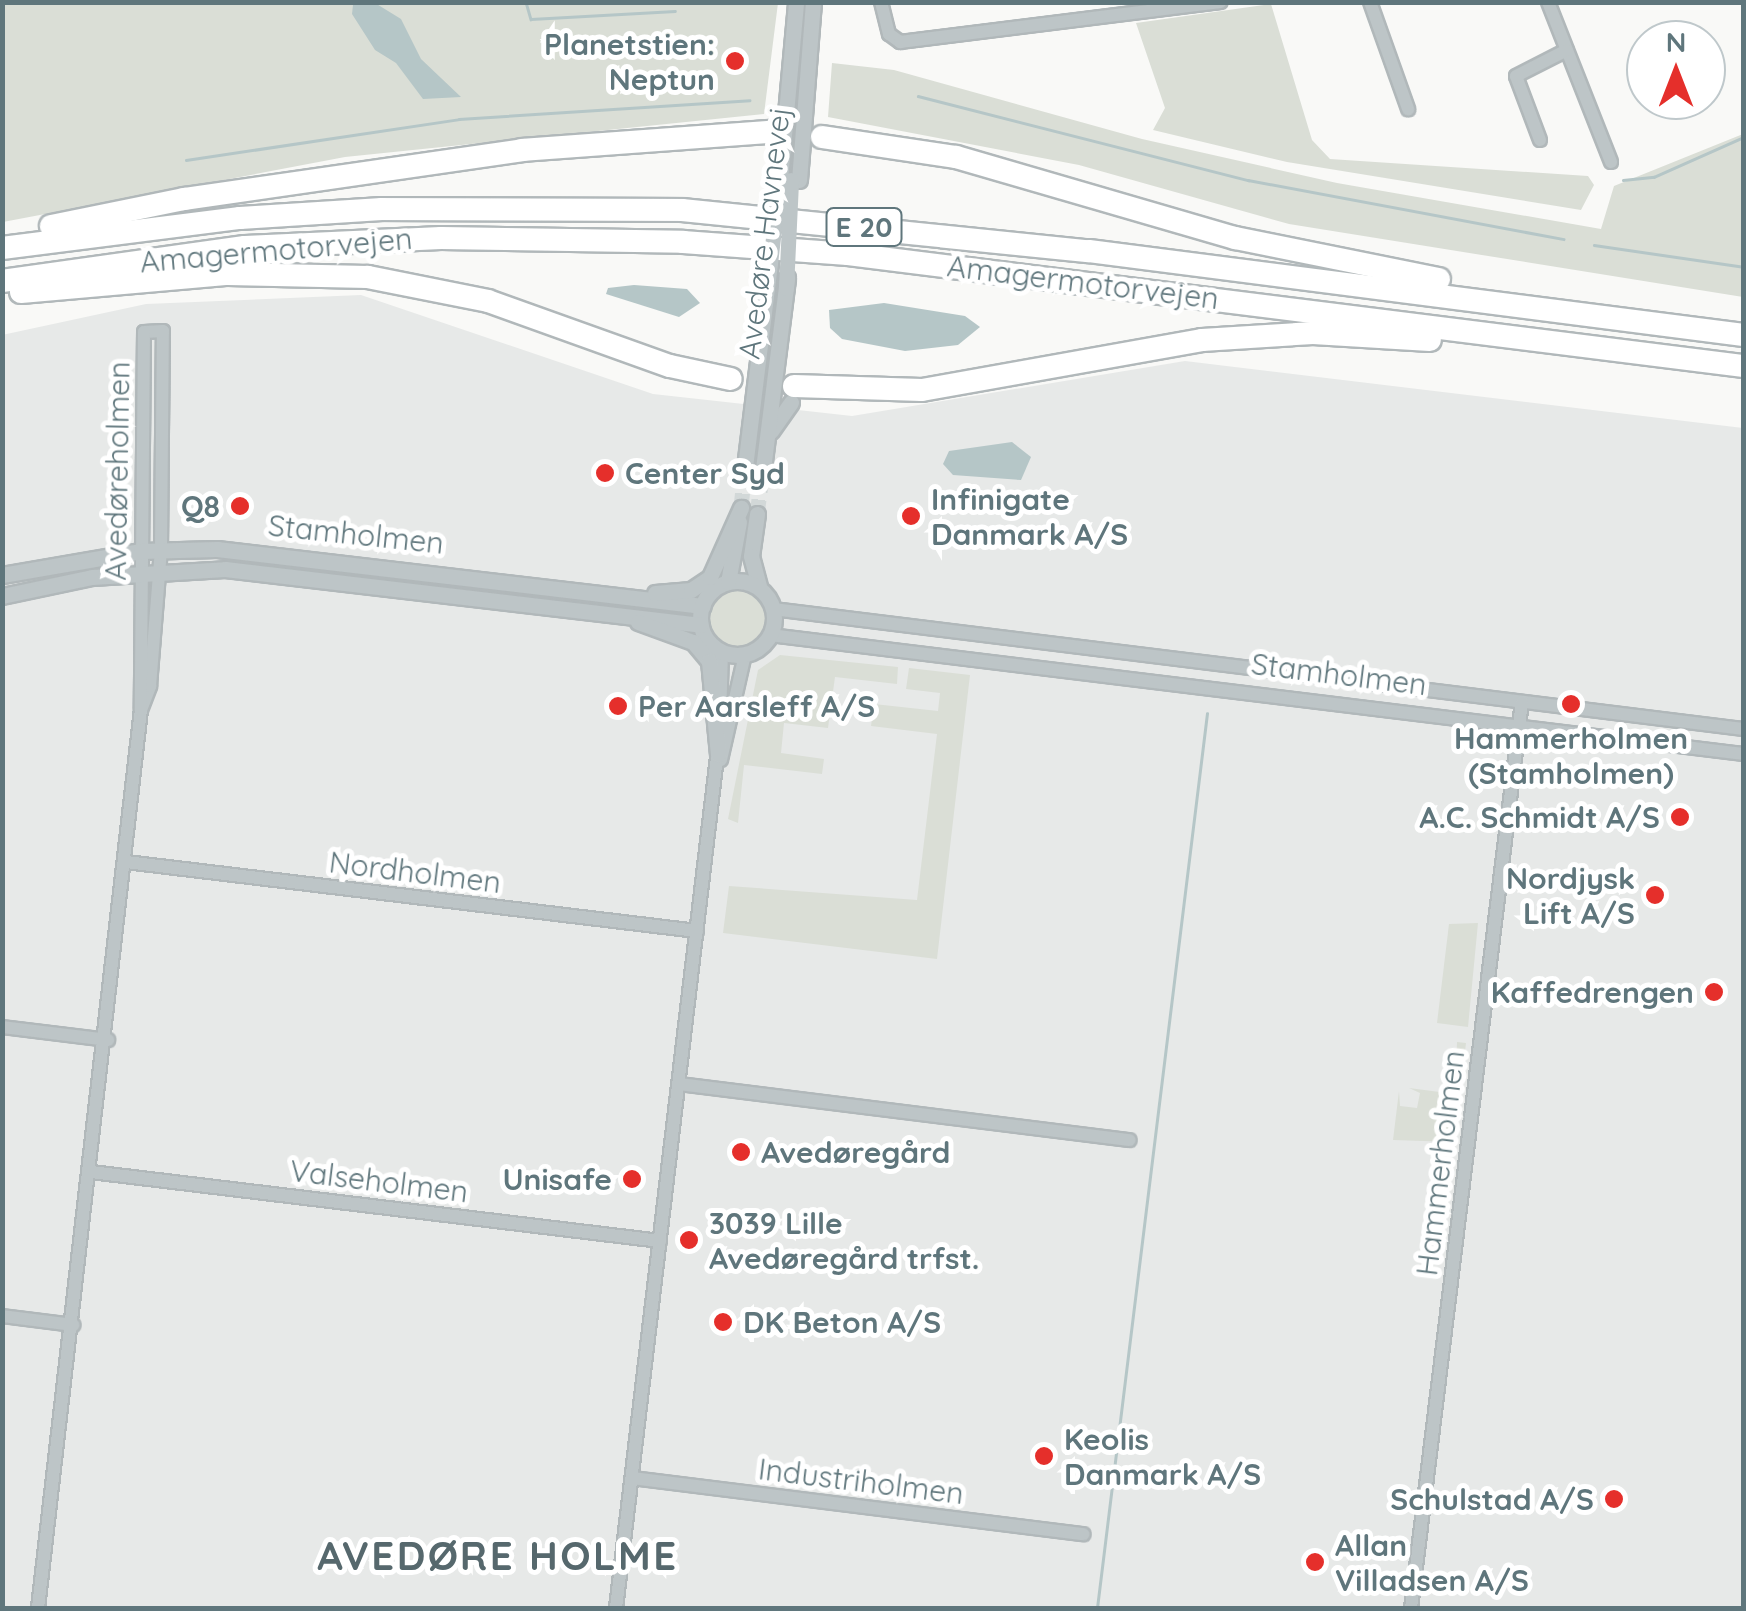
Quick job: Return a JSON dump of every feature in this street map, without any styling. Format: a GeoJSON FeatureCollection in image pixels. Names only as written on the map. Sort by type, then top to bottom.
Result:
{"type":"FeatureCollection","features":[{"type":"Feature","properties":{"kind":"highway"},"geometry":{"type":"LineString","coordinates":[[2,236],[184,200],[504,152],[640,137],[780,135]]}},
{"type":"Feature","properties":{"kind":"highway"},"geometry":{"type":"LineString","coordinates":[[813,136],[1001,167],[1235,238],[1357,266],[1733,334]]}},
{"type":"Feature","properties":{"kind":"highway","name":"Amagermotorvejen"},"geometry":{"type":"LineString","coordinates":[[2,248],[240,218],[382,209],[682,210],[1090,251],[1733,334]]}},
{"type":"Feature","properties":{"kind":"highway","name":"Amagermotorvejen"},"geometry":{"type":"LineString","coordinates":[[2,281],[245,247],[440,238],[682,242],[848,254],[1733,364]]}},
{"type":"Feature","properties":{"kind":"highway"},"geometry":{"type":"LineString","coordinates":[[2,294],[228,274],[368,277],[488,302],[670,366],[731,378]]}},
{"type":"Feature","properties":{"kind":"highway"},"geometry":{"type":"LineString","coordinates":[[785,386],[858,392],[1008,378],[1202,340],[1313,333],[1733,364]]}},
{"type":"Feature","properties":{"kind":"street","name":"Avedøre Havnevej"},"geometry":{"type":"LineString","coordinates":[[745,467],[790,180],[780,135],[796,2]]}},
{"type":"Feature","properties":{"kind":"street","name":"Avedøre Havnevej"},"geometry":{"type":"LineString","coordinates":[[762,469],[766,438],[785,386],[772,251],[790,180],[813,136],[813,2]]}},
{"type":"Feature","properties":{"kind":"street"},"geometry":{"type":"LineString","coordinates":[[882,2],[890,34],[900,42],[1221,2]]}},
{"type":"Feature","properties":{"kind":"street"},"geometry":{"type":"LineString","coordinates":[[1370,2],[1408,110]]}},
{"type":"Feature","properties":{"kind":"street"},"geometry":{"type":"LineString","coordinates":[[1548,2],[1611,162]]}},
{"type":"Feature","properties":{"kind":"street"},"geometry":{"type":"LineString","coordinates":[[1540,140],[1516,76],[1567,50]]}},
{"type":"Feature","properties":{"kind":"street"},"geometry":{"type":"LineString","coordinates":[[780,135],[813,136]]}},
{"type":"Feature","properties":{"kind":"street","name":"Avedøreholmen"},"geometry":{"type":"LineString","coordinates":[[38,1608],[108,1040],[140,710],[144,332],[163,332],[160,570],[150,686],[140,710]]}},
{"type":"Feature","properties":{"kind":"street"},"geometry":{"type":"LineString","coordinates":[[731,378],[785,386],[766,438]]}},
{"type":"Feature","properties":{"kind":"street"},"geometry":{"type":"LineString","coordinates":[[616,1608],[718,760],[722,652],[701,625],[703,606],[728,582],[740,508],[720,564],[691,590],[622,593]]}},
{"type":"Feature","properties":{"kind":"street"},"geometry":{"type":"LineString","coordinates":[[718,760],[745,654],[770,635],[773,610],[760,590],[752,556],[757,514]]}},
{"type":"Feature","properties":{"kind":"street","name":"Stamholmen"},"geometry":{"type":"LineString","coordinates":[[2,575],[141,551],[271,551],[703,606]]}},
{"type":"Feature","properties":{"kind":"street","name":"Stamholmen"},"geometry":{"type":"LineString","coordinates":[[2,596],[160,570],[268,572],[701,625]]}},
{"type":"Feature","properties":{"kind":"street"},"geometry":{"type":"LineString","coordinates":[[728,582],[760,590]]}},
{"type":"Feature","properties":{"kind":"street","name":"Stamholmen"},"geometry":{"type":"LineString","coordinates":[[773,610],[1744,730]]}},
{"type":"Feature","properties":{"kind":"street"},"geometry":{"type":"LineString","coordinates":[[616,614],[693,642],[710,661],[718,760]]}},
{"type":"Feature","properties":{"kind":"street","name":"Stamholmen"},"geometry":{"type":"LineString","coordinates":[[770,635],[1152,678],[1744,754]]}},
{"type":"Feature","properties":{"kind":"street"},"geometry":{"type":"LineString","coordinates":[[722,652],[745,654]]}},
{"type":"Feature","properties":{"kind":"street"},"geometry":{"type":"LineString","coordinates":[[1152,678],[1155,658]]}},
{"type":"Feature","properties":{"kind":"street"},"geometry":{"type":"LineString","coordinates":[[1519,724],[1522,702]]}},
{"type":"Feature","properties":{"kind":"street","name":"Hammerholmen"},"geometry":{"type":"LineString","coordinates":[[1412,1608],[1519,724]]}},
{"type":"Feature","properties":{"kind":"street","name":"Nordholmen"},"geometry":{"type":"LineString","coordinates":[[126,862],[697,932]]}},
{"type":"Feature","properties":{"kind":"street"},"geometry":{"type":"LineString","coordinates":[[2,1026],[108,1040]]}},
{"type":"Feature","properties":{"kind":"street"},"geometry":{"type":"LineString","coordinates":[[679,1084],[1130,1140]]}},
{"type":"Feature","properties":{"kind":"street","name":"Valseholmen"},"geometry":{"type":"LineString","coordinates":[[91,1172],[660,1241]]}},
{"type":"Feature","properties":{"kind":"street"},"geometry":{"type":"LineString","coordinates":[[2,1316],[73,1325]]}},
{"type":"Feature","properties":{"kind":"street","name":"Industriholmen"},"geometry":{"type":"LineString","coordinates":[[632,1478],[1084,1534]]}},
{"type":"Feature","properties":{"kind":"shaded area"},"geometry":{"type":"Polygon","coordinates":[[[3,3],[778,3],[764,114],[345,157],[3,222],[3,3]]]}},
{"type":"Feature","properties":{"kind":"shaded area"},"geometry":{"type":"Polygon","coordinates":[[[375,3],[401,19],[421,59],[461,97],[423,99],[396,63],[375,50],[352,14],[353,5],[375,3]]]}},
{"type":"Feature","properties":{"kind":"shaded area"},"geometry":{"type":"Polygon","coordinates":[[[1271,4],[1312,140],[1330,159],[1588,176],[1594,185],[1581,210],[1287,162],[1153,130],[1165,108],[1136,23],[1271,4]]]}},
{"type":"Feature","properties":{"kind":"shaded area"},"geometry":{"type":"Polygon","coordinates":[[[832,63],[894,70],[1142,139],[1337,183],[1601,229],[1614,186],[1743,134],[1743,297],[1289,224],[1079,165],[828,117],[832,63]]]}},
{"type":"Feature","properties":{"kind":"shaded area"},"geometry":{"type":"Polygon","coordinates":[[[634,285],[687,289],[700,303],[679,317],[606,294],[608,288],[634,285]]]}},
{"type":"Feature","properties":{"kind":"shaded area"},"geometry":{"type":"Polygon","coordinates":[[[361,295],[653,394],[852,416],[1185,361],[1743,428],[1743,1608],[3,1608],[2,335],[146,304],[361,295]]]}},
{"type":"Feature","properties":{"kind":"shaded area"},"geometry":{"type":"Polygon","coordinates":[[[884,303],[965,316],[980,327],[958,345],[905,351],[842,339],[830,328],[829,310],[884,303]]]}},
{"type":"Feature","properties":{"kind":"shaded area"},"geometry":{"type":"Polygon","coordinates":[[[1012,442],[1031,457],[1021,480],[953,475],[943,464],[949,451],[1012,442]]]}},
{"type":"Feature","properties":{"kind":"shaded area"},"geometry":{"type":"Polygon","coordinates":[[[738,587],[759,596],[768,617],[759,638],[738,647],[717,638],[708,617],[717,596],[738,587]]]}},
{"type":"Feature","properties":{"kind":"shaded area"},"geometry":{"type":"Polygon","coordinates":[[[780,655],[898,667],[897,684],[835,677],[828,728],[784,723],[781,753],[824,759],[822,774],[744,765],[738,823],[728,819],[758,670],[780,655]]]}},
{"type":"Feature","properties":{"kind":"shaded area"},"geometry":{"type":"Polygon","coordinates":[[[909,668],[970,675],[937,959],[723,933],[729,886],[917,900],[937,734],[871,726],[874,704],[938,711],[940,693],[906,689],[909,668]]]}},
{"type":"Feature","properties":{"kind":"shaded area"},"geometry":{"type":"Polygon","coordinates":[[[1478,923],[1468,1027],[1437,1023],[1449,924],[1478,923]]]}},
{"type":"Feature","properties":{"kind":"shaded area"},"geometry":{"type":"Polygon","coordinates":[[[1457,1042],[1466,1043],[1454,1142],[1393,1140],[1399,1091],[1400,1106],[1417,1108],[1420,1093],[1409,1088],[1455,1094],[1457,1042]]]}},
{"type":"Feature","properties":{"kind":"waterway"},"geometry":{"type":"LineString","coordinates":[[526,2],[531,19],[675,11]]}},
{"type":"Feature","properties":{"kind":"waterway"},"geometry":{"type":"LineString","coordinates":[[918,96],[1248,180],[1564,239]]}},
{"type":"Feature","properties":{"kind":"waterway"},"geometry":{"type":"LineString","coordinates":[[186,160],[459,119],[749,100]]}},
{"type":"Feature","properties":{"kind":"waterway"},"geometry":{"type":"LineString","coordinates":[[1623,180],[1654,177],[1744,137]]}},
{"type":"Feature","properties":{"kind":"waterway"},"geometry":{"type":"LineString","coordinates":[[1594,245],[1744,267]]}},
{"type":"Feature","properties":{"kind":"waterway"},"geometry":{"type":"LineString","coordinates":[[1097,1608],[1207,714]]}},
{"type":"Feature","properties":{"kind":"tunnel"},"geometry":{"type":"LineString","coordinates":[[741,508],[745,467]]}},
{"type":"Feature","properties":{"kind":"tunnel"},"geometry":{"type":"LineString","coordinates":[[757,514],[763,469]]}},
{"type":"Feature","properties":{"kind":"place","name":"Planetstien: Neptun"},"geometry":{"type":"Point","coordinates":[735,61]}},
{"type":"Feature","properties":{"kind":"place","name":"Center Syd"},"geometry":{"type":"Point","coordinates":[605,473]}},
{"type":"Feature","properties":{"kind":"place","name":"Q8"},"geometry":{"type":"Point","coordinates":[240,506]}},
{"type":"Feature","properties":{"kind":"place","name":"Infinigate Danmark A/S"},"geometry":{"type":"Point","coordinates":[911,516]}},
{"type":"Feature","properties":{"kind":"place","name":"Hammerholmen (Stamholmen)"},"geometry":{"type":"Point","coordinates":[1571,704]}},
{"type":"Feature","properties":{"kind":"place","name":"Per Aarsleff A/S"},"geometry":{"type":"Point","coordinates":[618,706]}},
{"type":"Feature","properties":{"kind":"place","name":"A.C. Schmidt A/S"},"geometry":{"type":"Point","coordinates":[1680,817]}},
{"type":"Feature","properties":{"kind":"place","name":"Nordjysk Lift A/S"},"geometry":{"type":"Point","coordinates":[1655,895]}},
{"type":"Feature","properties":{"kind":"place","name":"Kaffedrengen"},"geometry":{"type":"Point","coordinates":[1714,992]}},
{"type":"Feature","properties":{"kind":"place","name":"Avedøregård"},"geometry":{"type":"Point","coordinates":[741,1152]}},
{"type":"Feature","properties":{"kind":"place","name":"Unisafe"},"geometry":{"type":"Point","coordinates":[632,1179]}},
{"type":"Feature","properties":{"kind":"place","name":"3039 Lille Avedøregård trfst."},"geometry":{"type":"Point","coordinates":[689,1240]}},
{"type":"Feature","properties":{"kind":"place","name":"DK Beton A/S"},"geometry":{"type":"Point","coordinates":[723,1322]}},
{"type":"Feature","properties":{"kind":"place","name":"Keolis Danmark A/S"},"geometry":{"type":"Point","coordinates":[1044,1456]}},
{"type":"Feature","properties":{"kind":"place","name":"Schulstad A/S"},"geometry":{"type":"Point","coordinates":[1614,1499]}},
{"type":"Feature","properties":{"kind":"place","name":"Allan Villadsen A/S"},"geometry":{"type":"Point","coordinates":[1315,1562]}},
{"type":"Feature","properties":{"kind":"district","name":"AVEDØRE HOLME"},"geometry":{"type":"Point","coordinates":[498,1555]}}]}
